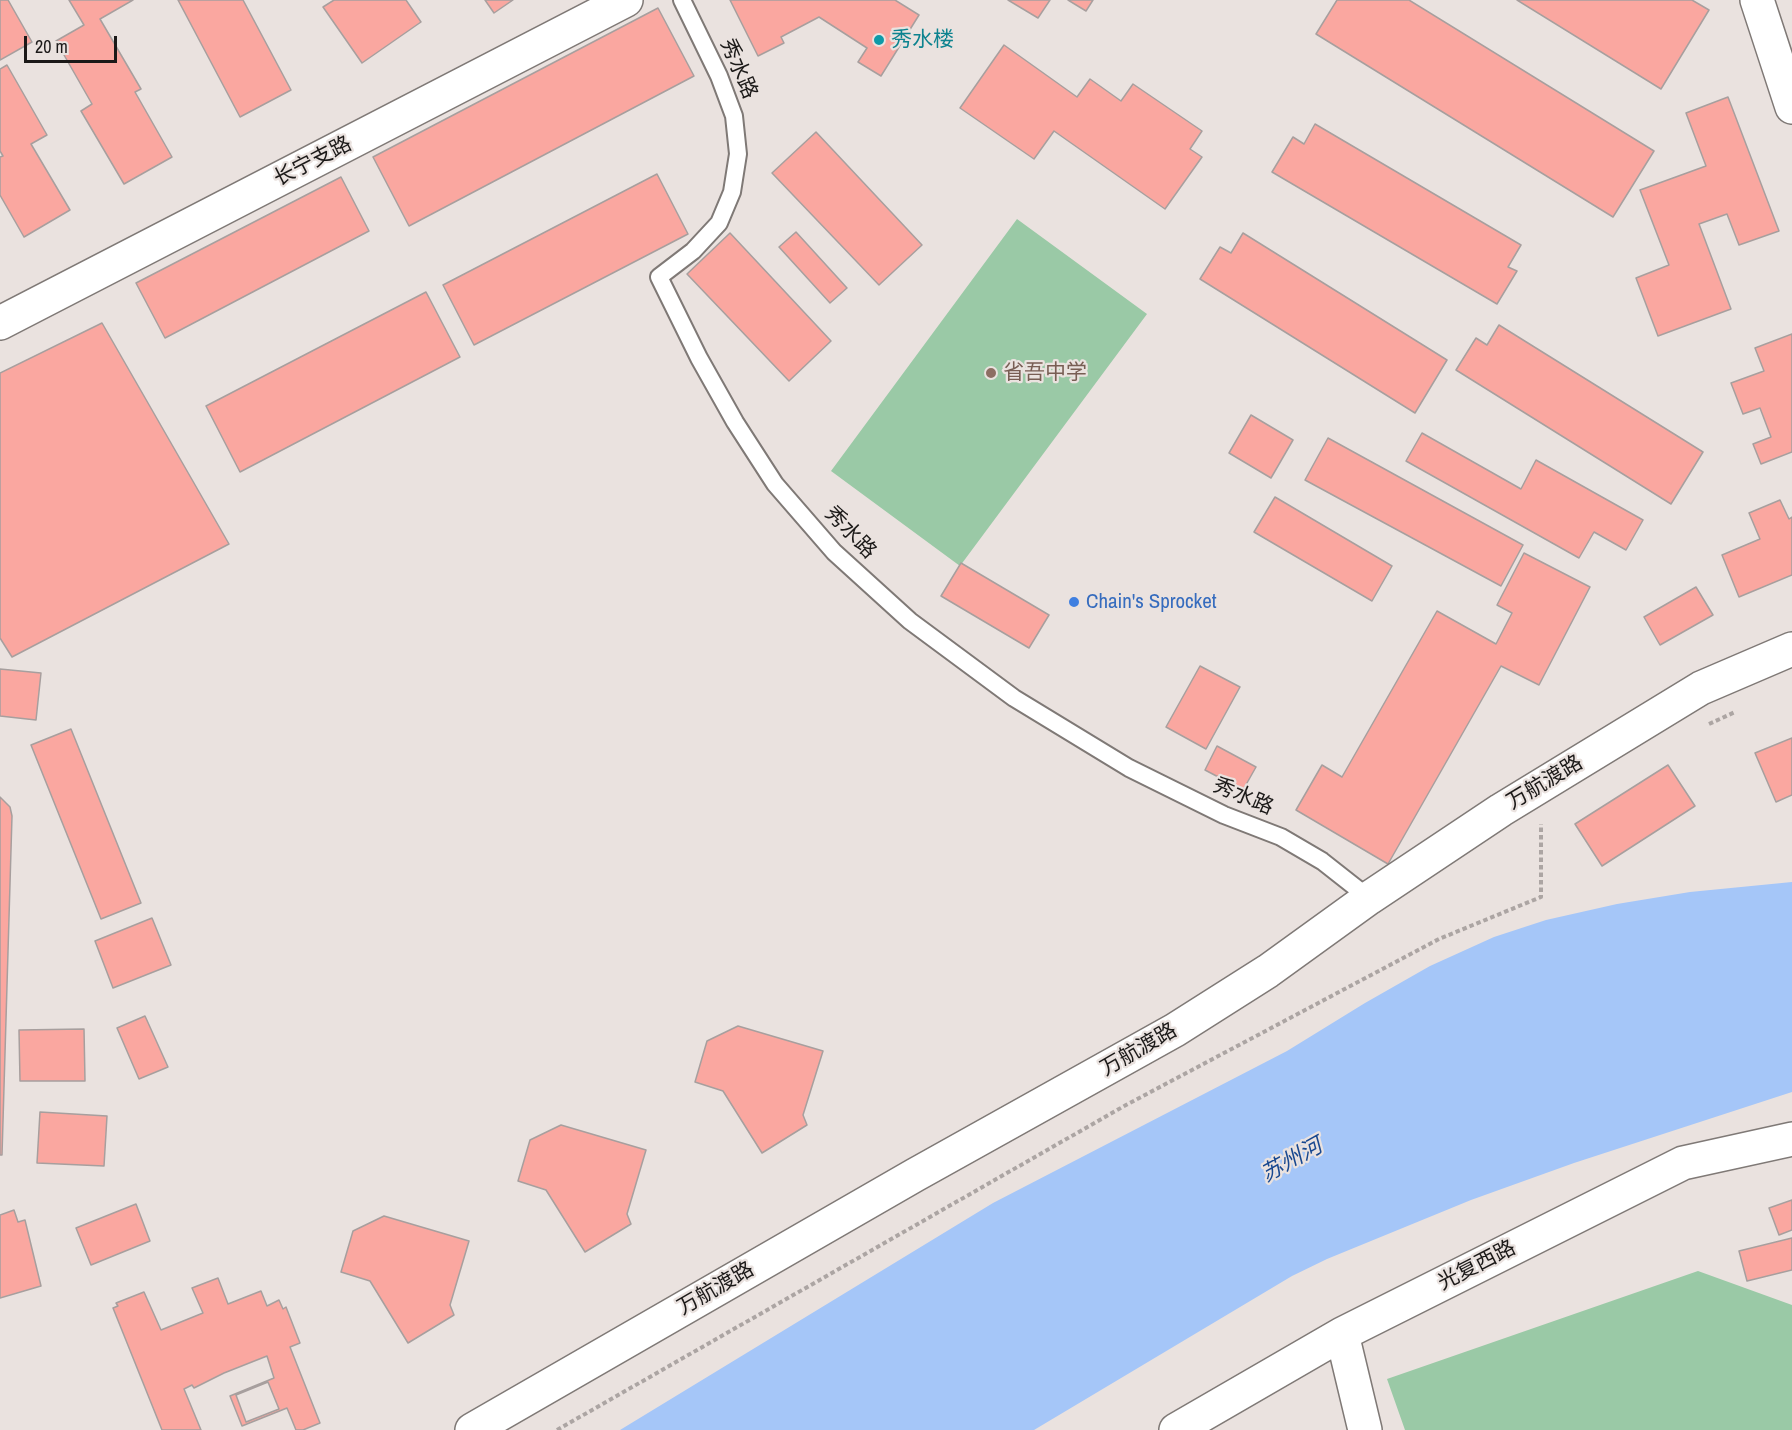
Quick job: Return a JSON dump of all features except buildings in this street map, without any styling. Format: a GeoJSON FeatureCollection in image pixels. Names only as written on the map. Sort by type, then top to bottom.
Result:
{"type":"FeatureCollection","features":[{"type":"Feature","properties":{"kind":"street","name":"长宁支路"},"geometry":{"type":"LineString","coordinates":[[0,323],[626,0]]}},
{"type":"Feature","properties":{"kind":"street"},"geometry":{"type":"LineString","coordinates":[[1757,0],[1792,107]]}},
{"type":"Feature","properties":{"kind":"street","name":"万航渡路"},"geometry":{"type":"LineString","coordinates":[[472,1430],[915,1175],[1175,1030],[1268,971],[1369,898],[1501,810],[1701,688],[1792,649]]}},
{"type":"Feature","properties":{"kind":"street","name":"光复西路"},"geometry":{"type":"LineString","coordinates":[[1176,1430],[1342,1334],[1683,1163],[1792,1139]]}},
{"type":"Feature","properties":{"kind":"street"},"geometry":{"type":"LineString","coordinates":[[1342,1334],[1365,1430]]}},
{"type":"Feature","properties":{"kind":"lane","name":"秀水路"},"geometry":{"type":"LineString","coordinates":[[682,0],[719,76],[734,116],[738,154],[732,192],[719,223],[693,251],[659,277],[709,377],[775,484],[834,552],[910,621],[1014,698],[1129,768],[1224,815],[1281,837],[1322,861],[1369,898]]}},
{"type":"Feature","properties":{"kind":"path"},"geometry":{"type":"LineString","coordinates":[[1700,728],[1741,709]]}},
{"type":"Feature","properties":{"kind":"path"},"geometry":{"type":"LineString","coordinates":[[557,1430],[1126,1105],[1439,939],[1541,897],[1541,821]]}},
{"type":"Feature","properties":{"kind":"green space"},"geometry":{"type":"Polygon","coordinates":[[[1017,219],[1147,314],[960,566],[831,471],[1017,219]]]}},
{"type":"Feature","properties":{"kind":"green space"},"geometry":{"type":"Polygon","coordinates":[[[1698,1271],[1792,1305],[1792,1430],[1405,1430],[1387,1379],[1698,1271]]]}},
{"type":"Feature","properties":{"kind":"water","name":"苏州河"},"geometry":{"type":"Polygon","coordinates":[[[1792,882],[1792,1092],[1574,1163],[1471,1200],[1327,1259],[1292,1276],[1034,1430],[620,1430],[993,1203],[1287,1051],[1430,966],[1494,937],[1546,920],[1617,904],[1690,892],[1792,882]]]}},
{"type":"Feature","properties":{"kind":"place","name":"秀水楼"},"geometry":{"type":"Point","coordinates":[879,40]}},
{"type":"Feature","properties":{"kind":"place","name":"省吾中学"},"geometry":{"type":"Point","coordinates":[991,373]}},
{"type":"Feature","properties":{"kind":"place","name":"Chain's Sprocket"},"geometry":{"type":"Point","coordinates":[1074,602]}}]}
